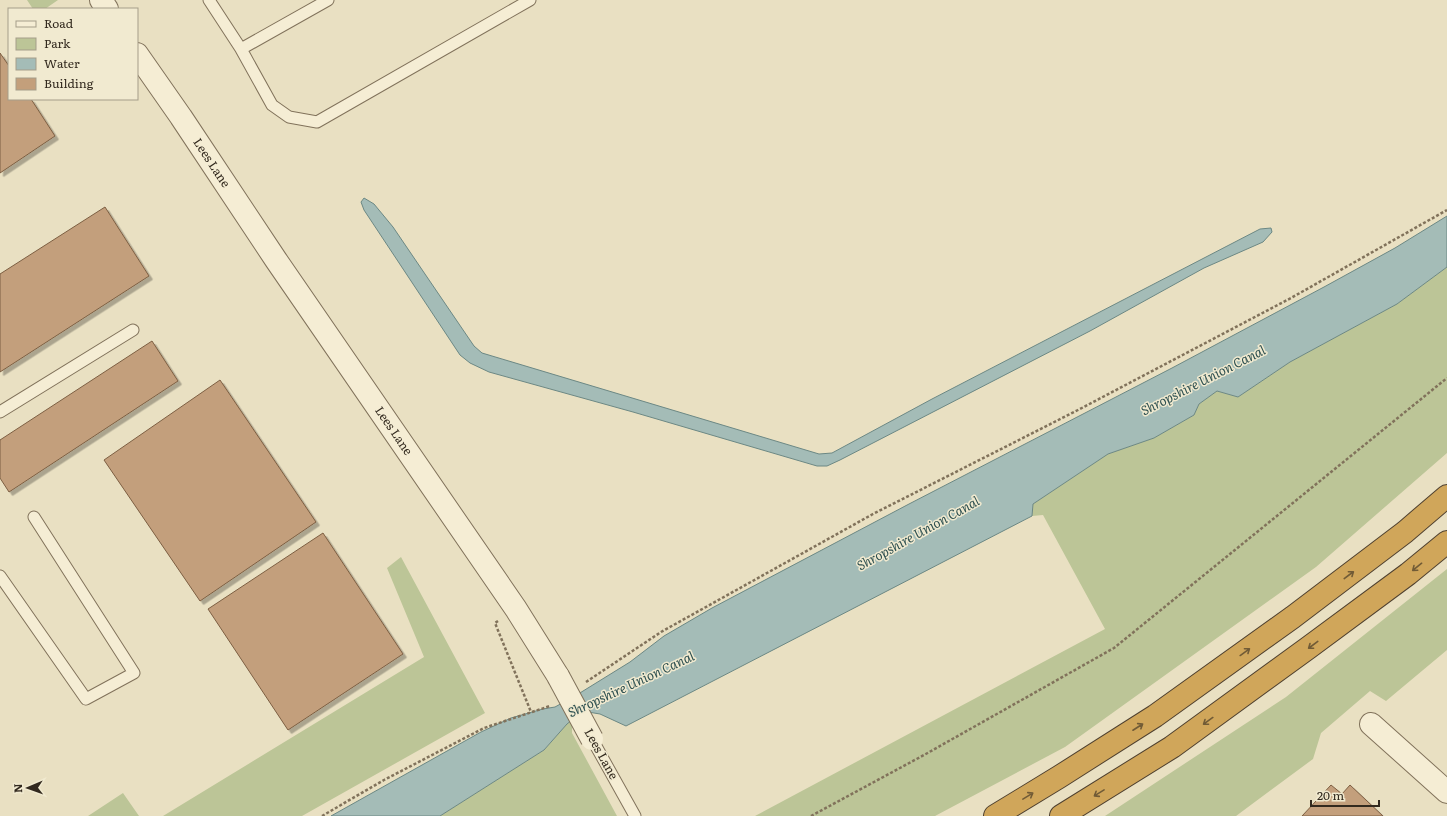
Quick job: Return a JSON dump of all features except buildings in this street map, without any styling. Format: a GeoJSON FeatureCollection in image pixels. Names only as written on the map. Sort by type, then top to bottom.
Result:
{"type":"FeatureCollection","features":[{"type":"Feature","properties":{"kind":"highway"},"geometry":{"type":"LineString","coordinates":[[995,816],[1155,716],[1293,617],[1405,532],[1447,496]]}},
{"type":"Feature","properties":{"kind":"highway"},"geometry":{"type":"LineString","coordinates":[[1061,816],[1172,747],[1315,644],[1408,574],[1447,542]]}},
{"type":"Feature","properties":{"kind":"street","name":"Lees Lane"},"geometry":{"type":"LineString","coordinates":[[138,55],[276,260],[516,609],[558,676],[592,739]]}},
{"type":"Feature","properties":{"kind":"street"},"geometry":{"type":"LineString","coordinates":[[1371,724],[1447,792]]}},
{"type":"Feature","properties":{"kind":"lane"},"geometry":{"type":"LineString","coordinates":[[209,0],[241,49],[272,105],[289,117],[317,122],[530,0]]}},
{"type":"Feature","properties":{"kind":"lane"},"geometry":{"type":"LineString","coordinates":[[241,49],[328,0]]}},
{"type":"Feature","properties":{"kind":"lane"},"geometry":{"type":"LineString","coordinates":[[0,412],[133,330]]}},
{"type":"Feature","properties":{"kind":"lane"},"geometry":{"type":"LineString","coordinates":[[0,576],[86,699],[134,673],[34,517]]}},
{"type":"Feature","properties":{"kind":"lane","name":"Lees Lane"},"geometry":{"type":"LineString","coordinates":[[592,739],[635,816]]}},
{"type":"Feature","properties":{"kind":"path"},"geometry":{"type":"LineString","coordinates":[[584,684],[661,632],[867,518],[1078,410],[1269,309],[1447,210]]}},
{"type":"Feature","properties":{"kind":"path"},"geometry":{"type":"LineString","coordinates":[[811,816],[924,755],[1114,648],[1447,378]]}},
{"type":"Feature","properties":{"kind":"path"},"geometry":{"type":"LineString","coordinates":[[516,609],[495,623],[531,712]]}},
{"type":"Feature","properties":{"kind":"path"},"geometry":{"type":"LineString","coordinates":[[322,816],[384,780],[484,728],[553,705]]}},
{"type":"Feature","properties":{"kind":"green space"},"geometry":{"type":"Polygon","coordinates":[[[27,0],[58,0],[46,8],[32,8],[27,0]]]}},
{"type":"Feature","properties":{"kind":"green space"},"geometry":{"type":"Polygon","coordinates":[[[1447,267],[1447,453],[1316,567],[1065,747],[935,816],[755,816],[1105,629],[1043,515],[1032,516],[1033,504],[1108,454],[1154,438],[1194,415],[1199,404],[1217,391],[1238,397],[1290,362],[1397,304],[1447,267]]]}},
{"type":"Feature","properties":{"kind":"green space"},"geometry":{"type":"Polygon","coordinates":[[[401,557],[485,713],[302,816],[163,816],[424,657],[387,568],[401,557]]]}},
{"type":"Feature","properties":{"kind":"green space"},"geometry":{"type":"Polygon","coordinates":[[[1447,569],[1447,650],[1386,701],[1370,691],[1321,733],[1313,759],[1236,816],[1105,816],[1286,697],[1447,569]]]}},
{"type":"Feature","properties":{"kind":"green space"},"geometry":{"type":"Polygon","coordinates":[[[572,720],[572,733],[617,816],[440,816],[544,750],[572,720]]]}},
{"type":"Feature","properties":{"kind":"green space"},"geometry":{"type":"Polygon","coordinates":[[[123,793],[139,816],[88,816],[123,793]]]}},
{"type":"Feature","properties":{"kind":"water"},"geometry":{"type":"Polygon","coordinates":[[[364,198],[374,204],[393,227],[474,346],[482,353],[819,454],[832,453],[932,399],[1260,229],[1271,228],[1272,232],[1263,242],[1204,268],[1090,331],[840,460],[827,466],[817,466],[633,412],[489,372],[470,363],[460,355],[364,210],[361,202],[364,198]]]}},
{"type":"Feature","properties":{"kind":"water","name":"Shropshire Union Canal"},"geometry":{"type":"Polygon","coordinates":[[[1447,216],[1447,267],[1397,304],[1290,362],[1238,397],[1217,391],[1199,404],[1194,415],[1154,438],[1108,454],[1033,504],[1032,516],[626,726],[600,714],[588,712],[572,720],[544,750],[440,816],[331,816],[481,732],[511,718],[555,707],[630,662],[664,636],[712,608],[1324,287],[1395,248],[1447,216]]]}}]}
